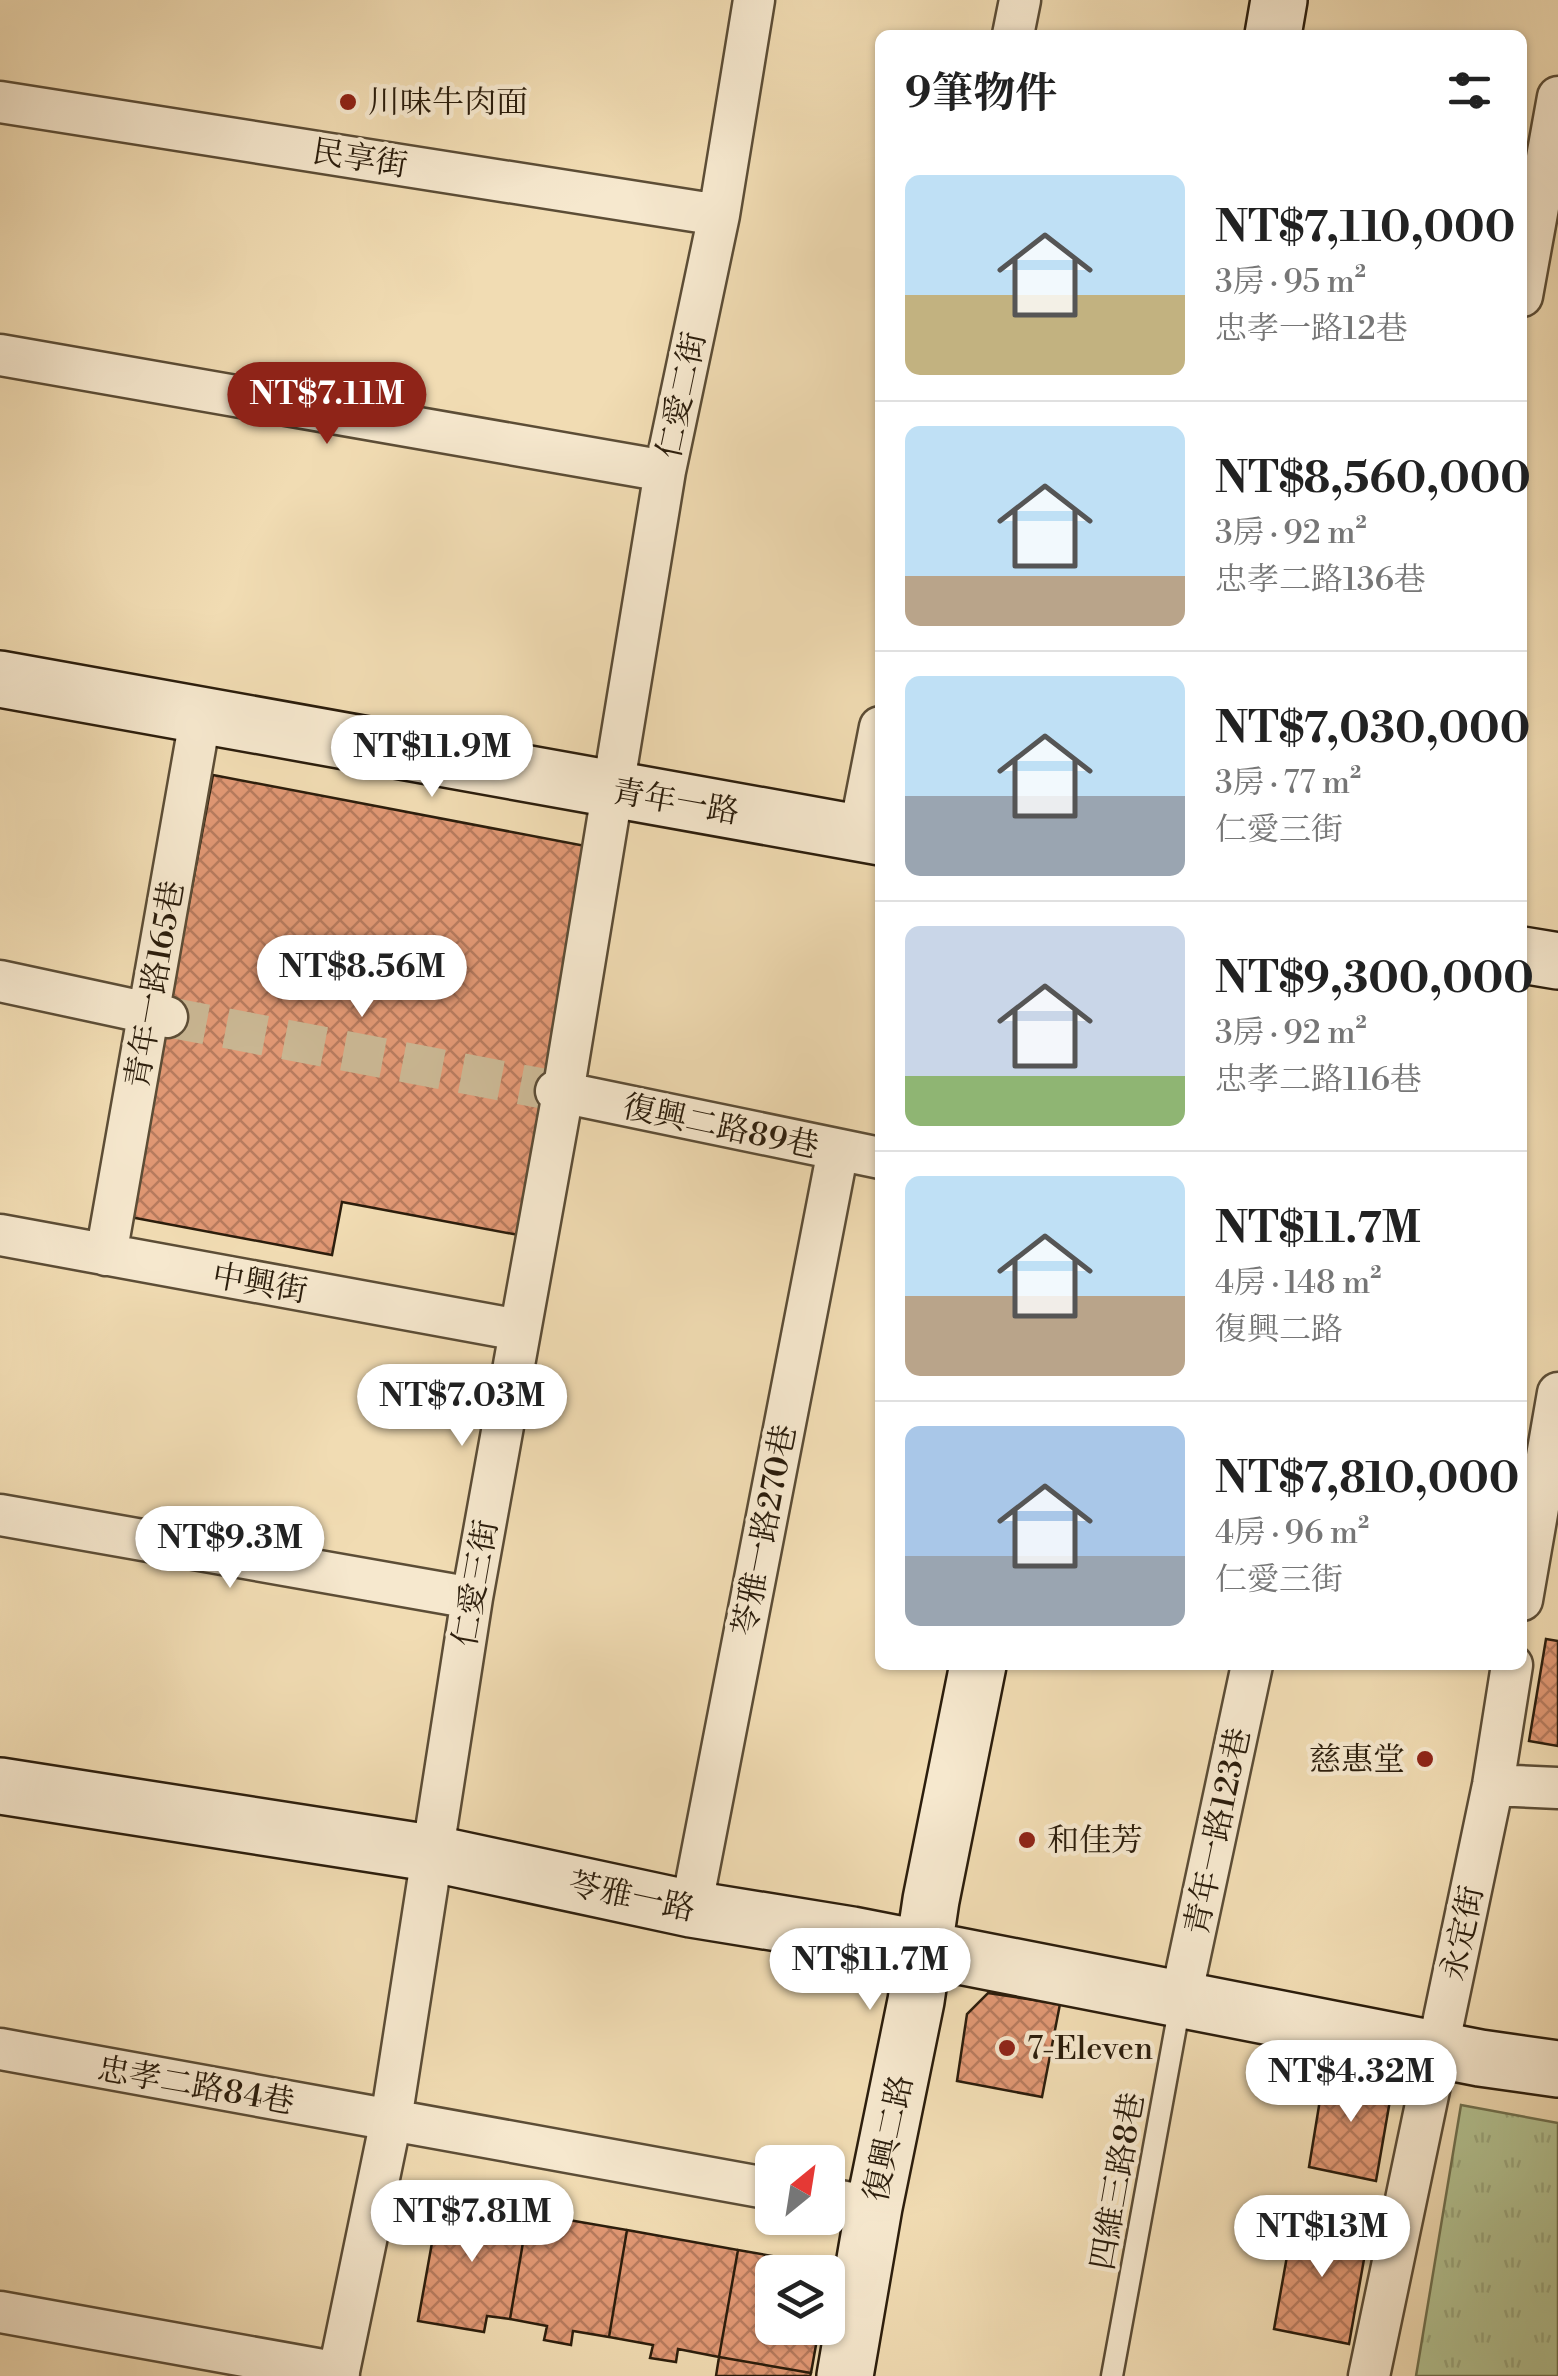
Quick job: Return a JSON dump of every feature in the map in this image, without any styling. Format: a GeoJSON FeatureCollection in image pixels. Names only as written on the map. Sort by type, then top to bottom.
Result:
{"type":"FeatureCollection","features":[{"type":"Feature","properties":{"kind":"street","name":"仁愛二街"},"geometry":{"type":"LineString","coordinates":[[613,790],[665,471],[719,215],[754,0]]}},
{"type":"Feature","properties":{"kind":"street"},"geometry":{"type":"LineString","coordinates":[[1014,30],[1020,0]]}},
{"type":"Feature","properties":{"kind":"street"},"geometry":{"type":"LineString","coordinates":[[1274,30],[1279,0]]}},
{"type":"Feature","properties":{"kind":"street"},"geometry":{"type":"LineString","coordinates":[[1527,268],[1558,97]]}},
{"type":"Feature","properties":{"kind":"street","name":"民享街"},"geometry":{"type":"LineString","coordinates":[[0,102],[719,215]]}},
{"type":"Feature","properties":{"kind":"street"},"geometry":{"type":"LineString","coordinates":[[0,355],[665,471]]}},
{"type":"Feature","properties":{"kind":"street","name":"青年一路"},"geometry":{"type":"LineString","coordinates":[[0,679],[870,835]]}},
{"type":"Feature","properties":{"kind":"street","name":"青年一路165巷"},"geometry":{"type":"LineString","coordinates":[[106,1255],[159,1015],[201,714]]}},
{"type":"Feature","properties":{"kind":"street"},"geometry":{"type":"LineString","coordinates":[[870,835],[875,781]]}},
{"type":"Feature","properties":{"kind":"street","name":"仁愛三街"},"geometry":{"type":"LineString","coordinates":[[338,2374],[391,2120],[472,1598],[613,790]]}},
{"type":"Feature","properties":{"kind":"street"},"geometry":{"type":"LineString","coordinates":[[1527,956],[1558,962]]}},
{"type":"Feature","properties":{"kind":"street"},"geometry":{"type":"LineString","coordinates":[[0,982],[159,1015]]}},
{"type":"Feature","properties":{"kind":"street","name":"復興二路89巷"},"geometry":{"type":"LineString","coordinates":[[559,1092],[875,1157]]}},
{"type":"Feature","properties":{"kind":"street","name":"苓雅一路270巷"},"geometry":{"type":"LineString","coordinates":[[691,1909],[838,1150]]}},
{"type":"Feature","properties":{"kind":"street","name":"中興街"},"geometry":{"type":"LineString","coordinates":[[0,1236],[519,1330]]}},
{"type":"Feature","properties":{"kind":"street"},"geometry":{"type":"LineString","coordinates":[[1527,1583],[1547,1514],[1558,1393]]}},
{"type":"Feature","properties":{"kind":"street"},"geometry":{"type":"LineString","coordinates":[[0,1515],[472,1598]]}},
{"type":"Feature","properties":{"kind":"street","name":"復興二路"},"geometry":{"type":"LineString","coordinates":[[845,2376],[851,2203],[916,2002],[977,1670]]}},
{"type":"Feature","properties":{"kind":"street","name":"青年一路123巷"},"geometry":{"type":"LineString","coordinates":[[1181,1997],[1251,1670]]}},
{"type":"Feature","properties":{"kind":"street","name":"永定街"},"geometry":{"type":"LineString","coordinates":[[1369,2376],[1493,1785],[1511,1670]]}},
{"type":"Feature","properties":{"kind":"street"},"geometry":{"type":"LineString","coordinates":[[1493,1785],[1558,1788]]}},
{"type":"Feature","properties":{"kind":"street","name":"苓雅一路"},"geometry":{"type":"LineString","coordinates":[[0,1786],[430,1853],[691,1909],[924,1948],[1436,2050],[1558,2069]]}},
{"type":"Feature","properties":{"kind":"street","name":"忠孝二路84巷"},"geometry":{"type":"LineString","coordinates":[[0,2049],[755,2186]]}},
{"type":"Feature","properties":{"kind":"street"},"geometry":{"type":"LineString","coordinates":[[0,2312],[338,2374]]}},
{"type":"Feature","properties":{"kind":"lane","name":"四維三路8巷"},"geometry":{"type":"LineString","coordinates":[[1112,2376],[1181,1997]]}},
{"type":"Feature","properties":{"kind":"green space"},"geometry":{"type":"Polygon","coordinates":[[[1461,2105],[1558,2123],[1558,2376],[1416,2376],[1461,2105]]]}},
{"type":"Feature","properties":{"kind":"building"},"geometry":{"type":"Polygon","coordinates":[[[213,775],[601,849],[529,1237],[342,1202],[332,1255],[130,1217],[213,775]]]}},
{"type":"Feature","properties":{"kind":"building"},"geometry":{"type":"Polygon","coordinates":[[[1546,1639],[1558,1641],[1558,1746],[1529,1741],[1546,1639]]]}},
{"type":"Feature","properties":{"kind":"building","name":"7-Eleven"},"geometry":{"type":"Polygon","coordinates":[[[988,1993],[1060,2004],[1042,2097],[957,2081],[967,2014],[988,1993]]]}},
{"type":"Feature","properties":{"kind":"building"},"geometry":{"type":"Polygon","coordinates":[[[1325,2069],[1393,2083],[1376,2181],[1309,2167],[1325,2069]]]}},
{"type":"Feature","properties":{"kind":"building"},"geometry":{"type":"Polygon","coordinates":[[[440,2198],[528,2213],[510,2319],[487,2316],[484,2332],[418,2321],[440,2198]]]}},
{"type":"Feature","properties":{"kind":"building"},"geometry":{"type":"Polygon","coordinates":[[[528,2213],[627,2230],[609,2337],[573,2331],[571,2345],[544,2340],[547,2326],[510,2319],[528,2213]]]}},
{"type":"Feature","properties":{"kind":"building"},"geometry":{"type":"Polygon","coordinates":[[[1294,2217],[1369,2231],[1349,2344],[1274,2329],[1294,2217]]]}},
{"type":"Feature","properties":{"kind":"building"},"geometry":{"type":"Polygon","coordinates":[[[627,2230],[738,2250],[719,2357],[678,2349],[676,2362],[650,2358],[653,2345],[609,2337],[627,2230]]]}},
{"type":"Feature","properties":{"kind":"building"},"geometry":{"type":"Polygon","coordinates":[[[738,2250],[766,2255],[755,2255],[755,2345],[816,2345],[811,2373],[719,2357],[738,2250]]]}},
{"type":"Feature","properties":{"kind":"building"},"geometry":{"type":"Polygon","coordinates":[[[719,2357],[811,2373],[716,2376],[719,2357]]]}},
{"type":"Feature","properties":{"kind":"tunnel"},"geometry":{"type":"LineString","coordinates":[[167,1017],[556,1091]]}},
{"type":"Feature","properties":{"kind":"place","name":"川味牛肉面"},"geometry":{"type":"Point","coordinates":[348,102]}},
{"type":"Feature","properties":{"kind":"place","name":"慈惠堂"},"geometry":{"type":"Point","coordinates":[1425,1759]}},
{"type":"Feature","properties":{"kind":"place","name":"和佳芳"},"geometry":{"type":"Point","coordinates":[1027,1840]}},
{"type":"Feature","properties":{"kind":"place","name":"7-Eleven"},"geometry":{"type":"Point","coordinates":[1007,2048]}}]}
